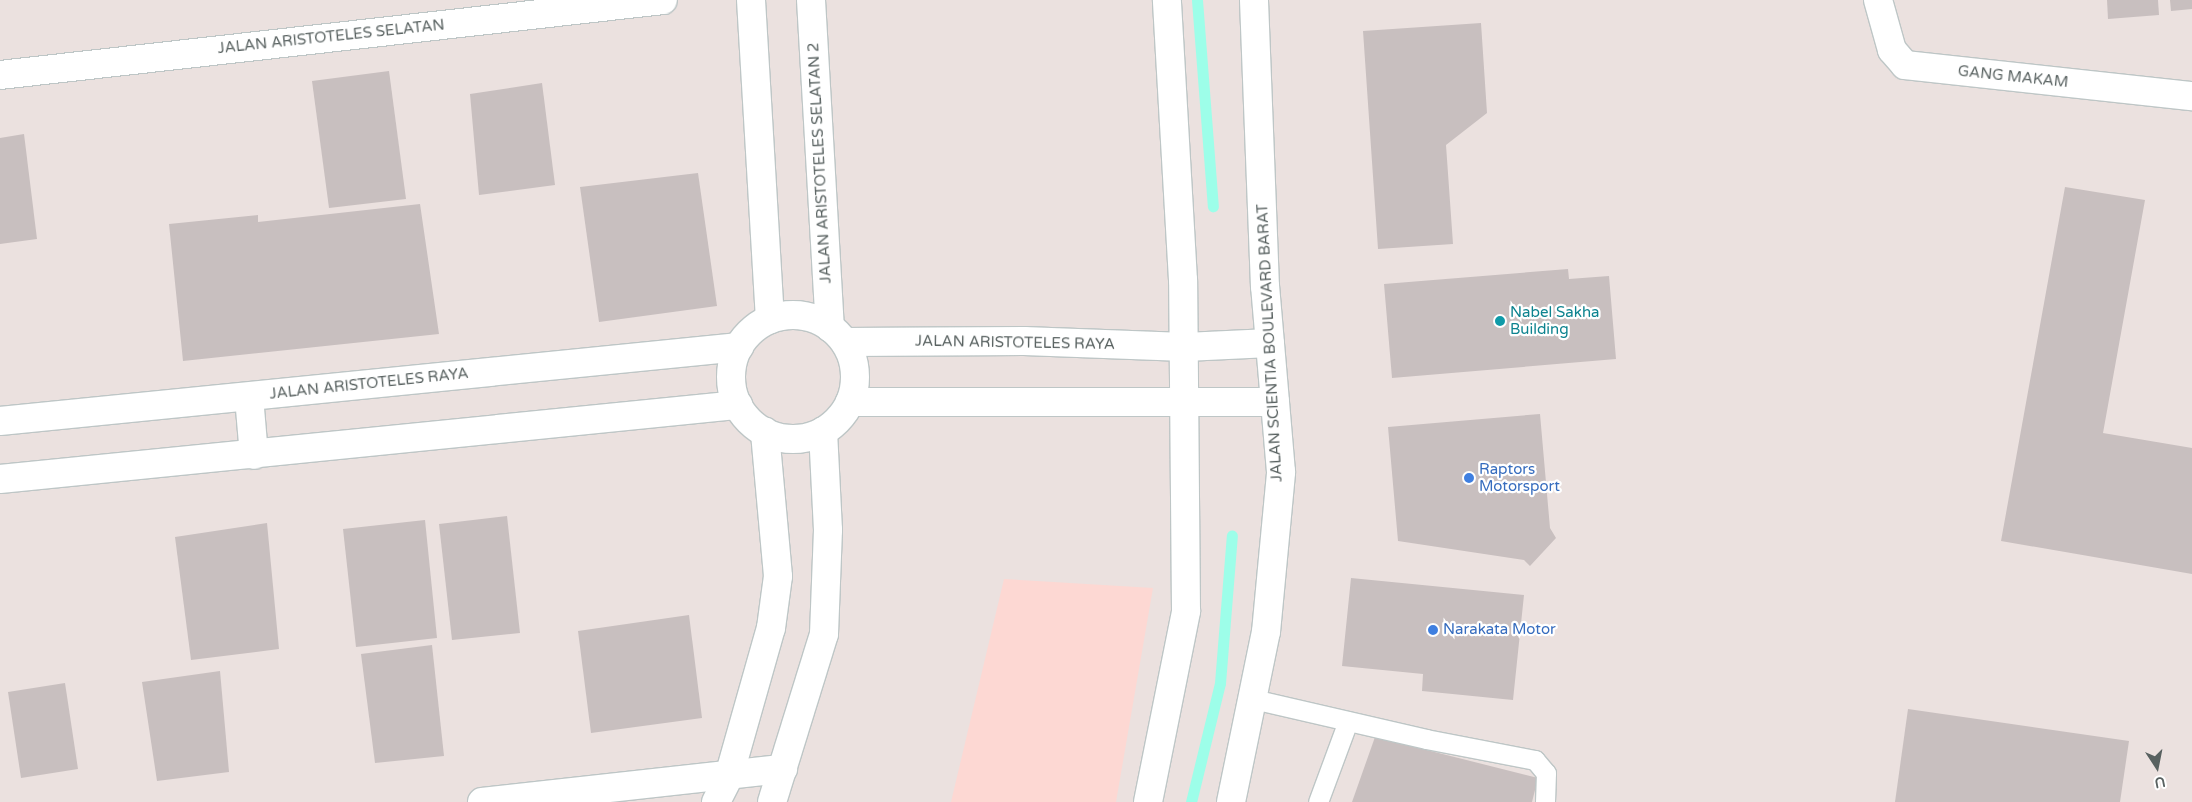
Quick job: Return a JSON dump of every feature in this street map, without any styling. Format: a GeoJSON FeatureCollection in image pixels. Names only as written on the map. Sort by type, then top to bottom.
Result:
{"type":"FeatureCollection","features":[{"type":"Feature","properties":{"kind":"street","name":"JALAN ARISTOTELES SELATAN"},"geometry":{"type":"LineString","coordinates":[[0,75],[662,0]]}},
{"type":"Feature","properties":{"kind":"street"},"geometry":{"type":"LineString","coordinates":[[751,0],[770,319]]}},
{"type":"Feature","properties":{"kind":"street","name":"JALAN ARISTOTELES SELATAN 2"},"geometry":{"type":"LineString","coordinates":[[811,0],[837,334]]}},
{"type":"Feature","properties":{"kind":"street"},"geometry":{"type":"LineString","coordinates":[[1148,802],[1186,611],[1184,347],[1167,0]]}},
{"type":"Feature","properties":{"kind":"street","name":"JALAN SCIENTIA BOULEVARD BARAT"},"geometry":{"type":"LineString","coordinates":[[1231,802],[1266,632],[1281,472],[1270,343],[1254,0]]}},
{"type":"Feature","properties":{"kind":"street","name":"GANG MAKAM"},"geometry":{"type":"LineString","coordinates":[[1878,0],[1892,50],[1905,66],[2192,96]]}},
{"type":"Feature","properties":{"kind":"street","name":"JALAN ARISTOTELES RAYA"},"geometry":{"type":"LineString","coordinates":[[790,315],[811,317],[837,334],[853,361],[856,382],[850,402],[840,419],[823,431],[804,438],[785,438],[765,432],[749,420],[738,405],[732,386],[732,366],[739,347],[752,331],[770,319],[790,315]]}},
{"type":"Feature","properties":{"kind":"street","name":"JALAN ARISTOTELES RAYA"},"geometry":{"type":"LineString","coordinates":[[837,334],[1184,347],[1270,343]]}},
{"type":"Feature","properties":{"kind":"street","name":"JALAN ARISTOTELES RAYA"},"geometry":{"type":"LineString","coordinates":[[0,422],[739,347]]}},
{"type":"Feature","properties":{"kind":"street"},"geometry":{"type":"LineString","coordinates":[[249,396],[254,454]]}},
{"type":"Feature","properties":{"kind":"street"},"geometry":{"type":"LineString","coordinates":[[850,402],[1275,402]]}},
{"type":"Feature","properties":{"kind":"street"},"geometry":{"type":"LineString","coordinates":[[0,479],[738,405]]}},
{"type":"Feature","properties":{"kind":"street"},"geometry":{"type":"LineString","coordinates":[[772,802],[824,634],[828,530],[823,431]]}},
{"type":"Feature","properties":{"kind":"street"},"geometry":{"type":"LineString","coordinates":[[716,802],[729,776],[771,628],[778,576],[765,432]]}},
{"type":"Feature","properties":{"kind":"street"},"geometry":{"type":"LineString","coordinates":[[482,802],[783,769]]}},
{"type":"Feature","properties":{"kind":"lane"},"geometry":{"type":"LineString","coordinates":[[1253,698],[1348,721],[1536,760],[1546,773],[1545,802]]}},
{"type":"Feature","properties":{"kind":"lane"},"geometry":{"type":"LineString","coordinates":[[1318,802],[1348,721]]}},
{"type":"Feature","properties":{"kind":"shaded area"},"geometry":{"type":"Polygon","coordinates":[[[1004,579],[1153,588],[1116,802],[951,802],[1004,579]]]}},
{"type":"Feature","properties":{"kind":"building"},"geometry":{"type":"Polygon","coordinates":[[[2107,0],[2158,0],[2159,15],[2108,19],[2107,0]]]}},
{"type":"Feature","properties":{"kind":"building"},"geometry":{"type":"Polygon","coordinates":[[[2170,0],[2192,0],[2192,9],[2171,11],[2170,0]]]}},
{"type":"Feature","properties":{"kind":"building"},"geometry":{"type":"Polygon","coordinates":[[[1481,23],[1487,113],[1446,145],[1453,244],[1378,249],[1363,31],[1481,23]]]}},
{"type":"Feature","properties":{"kind":"building"},"geometry":{"type":"Polygon","coordinates":[[[389,71],[406,199],[329,208],[312,81],[389,71]]]}},
{"type":"Feature","properties":{"kind":"building"},"geometry":{"type":"Polygon","coordinates":[[[542,83],[555,185],[479,195],[470,94],[542,83]]]}},
{"type":"Feature","properties":{"kind":"building"},"geometry":{"type":"Polygon","coordinates":[[[24,134],[37,239],[0,244],[0,138],[24,134]]]}},
{"type":"Feature","properties":{"kind":"building"},"geometry":{"type":"Polygon","coordinates":[[[698,173],[717,306],[599,322],[580,187],[698,173]]]}},
{"type":"Feature","properties":{"kind":"building"},"geometry":{"type":"Polygon","coordinates":[[[2065,187],[2145,200],[2103,433],[2192,448],[2192,574],[2001,541],[2065,187]]]}},
{"type":"Feature","properties":{"kind":"building"},"geometry":{"type":"Polygon","coordinates":[[[420,204],[439,334],[183,361],[169,224],[258,215],[258,222],[420,204]]]}},
{"type":"Feature","properties":{"kind":"building","name":"Nabel Sakha Building"},"geometry":{"type":"Polygon","coordinates":[[[1568,269],[1569,279],[1609,276],[1616,359],[1392,378],[1384,284],[1568,269]]]}},
{"type":"Feature","properties":{"kind":"building","name":"Raptors Motorsport"},"geometry":{"type":"Polygon","coordinates":[[[1540,414],[1550,528],[1556,538],[1530,566],[1524,560],[1398,541],[1388,427],[1540,414]]]}},
{"type":"Feature","properties":{"kind":"building"},"geometry":{"type":"Polygon","coordinates":[[[507,516],[520,633],[452,640],[439,524],[507,516]]]}},
{"type":"Feature","properties":{"kind":"building"},"geometry":{"type":"Polygon","coordinates":[[[425,520],[437,638],[356,647],[343,529],[425,520]]]}},
{"type":"Feature","properties":{"kind":"building"},"geometry":{"type":"Polygon","coordinates":[[[267,523],[279,649],[191,660],[175,537],[267,523]]]}},
{"type":"Feature","properties":{"kind":"building","name":"Narakata Motor"},"geometry":{"type":"Polygon","coordinates":[[[1351,578],[1524,595],[1513,700],[1422,691],[1423,674],[1342,666],[1351,578]]]}},
{"type":"Feature","properties":{"kind":"building"},"geometry":{"type":"Polygon","coordinates":[[[689,615],[702,718],[591,733],[578,631],[689,615]]]}},
{"type":"Feature","properties":{"kind":"building"},"geometry":{"type":"Polygon","coordinates":[[[432,645],[444,756],[375,763],[361,654],[432,645]]]}},
{"type":"Feature","properties":{"kind":"building"},"geometry":{"type":"Polygon","coordinates":[[[220,671],[229,772],[157,781],[142,682],[220,671]]]}},
{"type":"Feature","properties":{"kind":"building"},"geometry":{"type":"Polygon","coordinates":[[[65,683],[78,769],[21,778],[8,692],[65,683]]]}},
{"type":"Feature","properties":{"kind":"building"},"geometry":{"type":"Polygon","coordinates":[[[1908,709],[2129,741],[2120,802],[1895,802],[1908,709]]]}},
{"type":"Feature","properties":{"kind":"building"},"geometry":{"type":"Polygon","coordinates":[[[1375,737],[1538,778],[1532,802],[1352,802],[1375,737]]]}},
{"type":"Feature","properties":{"kind":"waterway"},"geometry":{"type":"LineString","coordinates":[[1197,0],[1213,206]]}},
{"type":"Feature","properties":{"kind":"waterway"},"geometry":{"type":"LineString","coordinates":[[1191,802],[1220,683],[1232,535]]}},
{"type":"Feature","properties":{"kind":"place","name":"Nabel Sakha Building"},"geometry":{"type":"Point","coordinates":[1500,321]}},
{"type":"Feature","properties":{"kind":"place","name":"Raptors Motorsport"},"geometry":{"type":"Point","coordinates":[1469,478]}},
{"type":"Feature","properties":{"kind":"place","name":"Narakata Motor"},"geometry":{"type":"Point","coordinates":[1433,630]}}]}
